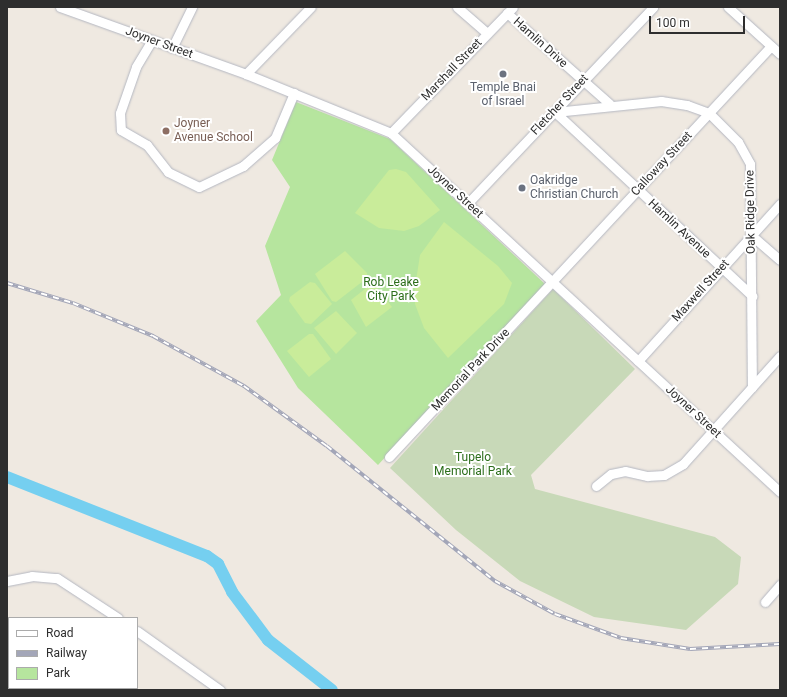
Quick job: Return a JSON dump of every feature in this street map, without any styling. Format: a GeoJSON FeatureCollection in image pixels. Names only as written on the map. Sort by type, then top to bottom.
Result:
{"type":"FeatureCollection","features":[{"type":"Feature","properties":{"kind":"street","name":"Joyner Street"},"geometry":{"type":"LineString","coordinates":[[60,7],[71,9],[172,48],[246,74],[391,133],[780,492]]}},
{"type":"Feature","properties":{"kind":"street"},"geometry":{"type":"LineString","coordinates":[[172,48],[192,7]]}},
{"type":"Feature","properties":{"kind":"street"},"geometry":{"type":"LineString","coordinates":[[246,74],[311,7]]}},
{"type":"Feature","properties":{"kind":"street"},"geometry":{"type":"LineString","coordinates":[[458,7],[487,32]]}},
{"type":"Feature","properties":{"kind":"street","name":"Fletcher Street"},"geometry":{"type":"LineString","coordinates":[[467,204],[653,7]]}},
{"type":"Feature","properties":{"kind":"street"},"geometry":{"type":"LineString","coordinates":[[728,7],[780,54]]}},
{"type":"Feature","properties":{"kind":"street","name":"Marshall Street"},"geometry":{"type":"LineString","coordinates":[[391,133],[487,32],[510,10]]}},
{"type":"Feature","properties":{"kind":"street","name":"Hamlin Drive"},"geometry":{"type":"LineString","coordinates":[[510,10],[583,81],[610,104]]}},
{"type":"Feature","properties":{"kind":"street"},"geometry":{"type":"LineString","coordinates":[[152,40],[136,67],[120,113],[121,130],[147,145],[168,172],[199,187],[243,166],[271,142],[294,94]]}},
{"type":"Feature","properties":{"kind":"street","name":"Calloway Street"},"geometry":{"type":"LineString","coordinates":[[553,283],[771,46]]}},
{"type":"Feature","properties":{"kind":"street","name":"Oak Ridge Drive"},"geometry":{"type":"LineString","coordinates":[[555,112],[610,104],[661,101],[709,113],[726,126],[750,164],[752,387]]}},
{"type":"Feature","properties":{"kind":"street","name":"Hamlin Avenue"},"geometry":{"type":"LineString","coordinates":[[555,112],[752,296]]}},
{"type":"Feature","properties":{"kind":"street","name":"Maxwell Street"},"geometry":{"type":"LineString","coordinates":[[638,361],[780,204]]}},
{"type":"Feature","properties":{"kind":"street"},"geometry":{"type":"LineString","coordinates":[[751,235],[780,260]]}},
{"type":"Feature","properties":{"kind":"street","name":"Memorial Park Drive"},"geometry":{"type":"LineString","coordinates":[[389,457],[553,283]]}},
{"type":"Feature","properties":{"kind":"street"},"geometry":{"type":"LineString","coordinates":[[596,486],[611,474],[625,471],[646,476],[664,475],[683,464],[780,356]]}},
{"type":"Feature","properties":{"kind":"street"},"geometry":{"type":"LineString","coordinates":[[7,581],[32,576],[57,578],[116,617]]}},
{"type":"Feature","properties":{"kind":"street"},"geometry":{"type":"LineString","coordinates":[[765,602],[780,585]]}},
{"type":"Feature","properties":{"kind":"street"},"geometry":{"type":"LineString","coordinates":[[138,632],[220,690]]}},
{"type":"Feature","properties":{"kind":"green space","name":"Rob Leake City Park"},"geometry":{"type":"Polygon","coordinates":[[[296,102],[390,139],[545,284],[378,465],[298,388],[256,321],[281,295],[265,246],[290,187],[272,160],[296,102]]]}},
{"type":"Feature","properties":{"kind":"green space"},"geometry":{"type":"Polygon","coordinates":[[[396,169],[406,172],[440,210],[419,226],[404,231],[379,228],[355,213],[389,170],[396,169]]]}},
{"type":"Feature","properties":{"kind":"green space"},"geometry":{"type":"Polygon","coordinates":[[[444,222],[498,266],[512,283],[504,304],[448,358],[424,328],[415,304],[415,287],[420,255],[444,222]]]}},
{"type":"Feature","properties":{"kind":"green space"},"geometry":{"type":"Polygon","coordinates":[[[345,251],[367,273],[367,278],[336,302],[332,301],[315,274],[345,251]]]}},
{"type":"Feature","properties":{"kind":"green space"},"geometry":{"type":"Polygon","coordinates":[[[310,282],[315,283],[332,304],[311,324],[305,323],[289,301],[290,297],[310,282]]]}},
{"type":"Feature","properties":{"kind":"green space"},"geometry":{"type":"Polygon","coordinates":[[[370,285],[375,285],[392,307],[366,327],[351,300],[370,285]]]}},
{"type":"Feature","properties":{"kind":"green space","name":"Tupelo Memorial Park"},"geometry":{"type":"Polygon","coordinates":[[[553,289],[635,369],[531,475],[535,489],[715,537],[741,557],[738,584],[686,630],[594,617],[520,581],[456,530],[390,468],[553,289]]]}},
{"type":"Feature","properties":{"kind":"green space"},"geometry":{"type":"Polygon","coordinates":[[[336,311],[357,333],[336,354],[314,328],[336,311]]]}},
{"type":"Feature","properties":{"kind":"green space"},"geometry":{"type":"Polygon","coordinates":[[[309,334],[313,334],[331,359],[309,377],[287,351],[309,334]]]}},
{"type":"Feature","properties":{"kind":"waterway"},"geometry":{"type":"LineString","coordinates":[[7,477],[207,556],[218,564],[232,592],[268,640],[332,690]]}},
{"type":"Feature","properties":{"kind":"railway"},"geometry":{"type":"LineString","coordinates":[[7,283],[73,303],[153,336],[244,386],[327,446],[495,581],[555,614],[621,638],[690,649],[780,644]]}},
{"type":"Feature","properties":{"kind":"place","name":"Temple Bnai of Israel"},"geometry":{"type":"Point","coordinates":[503,74]}},
{"type":"Feature","properties":{"kind":"place","name":"Joyner Avenue School"},"geometry":{"type":"Point","coordinates":[166,131]}},
{"type":"Feature","properties":{"kind":"place","name":"Oakridge Christian Church"},"geometry":{"type":"Point","coordinates":[522,188]}}]}
